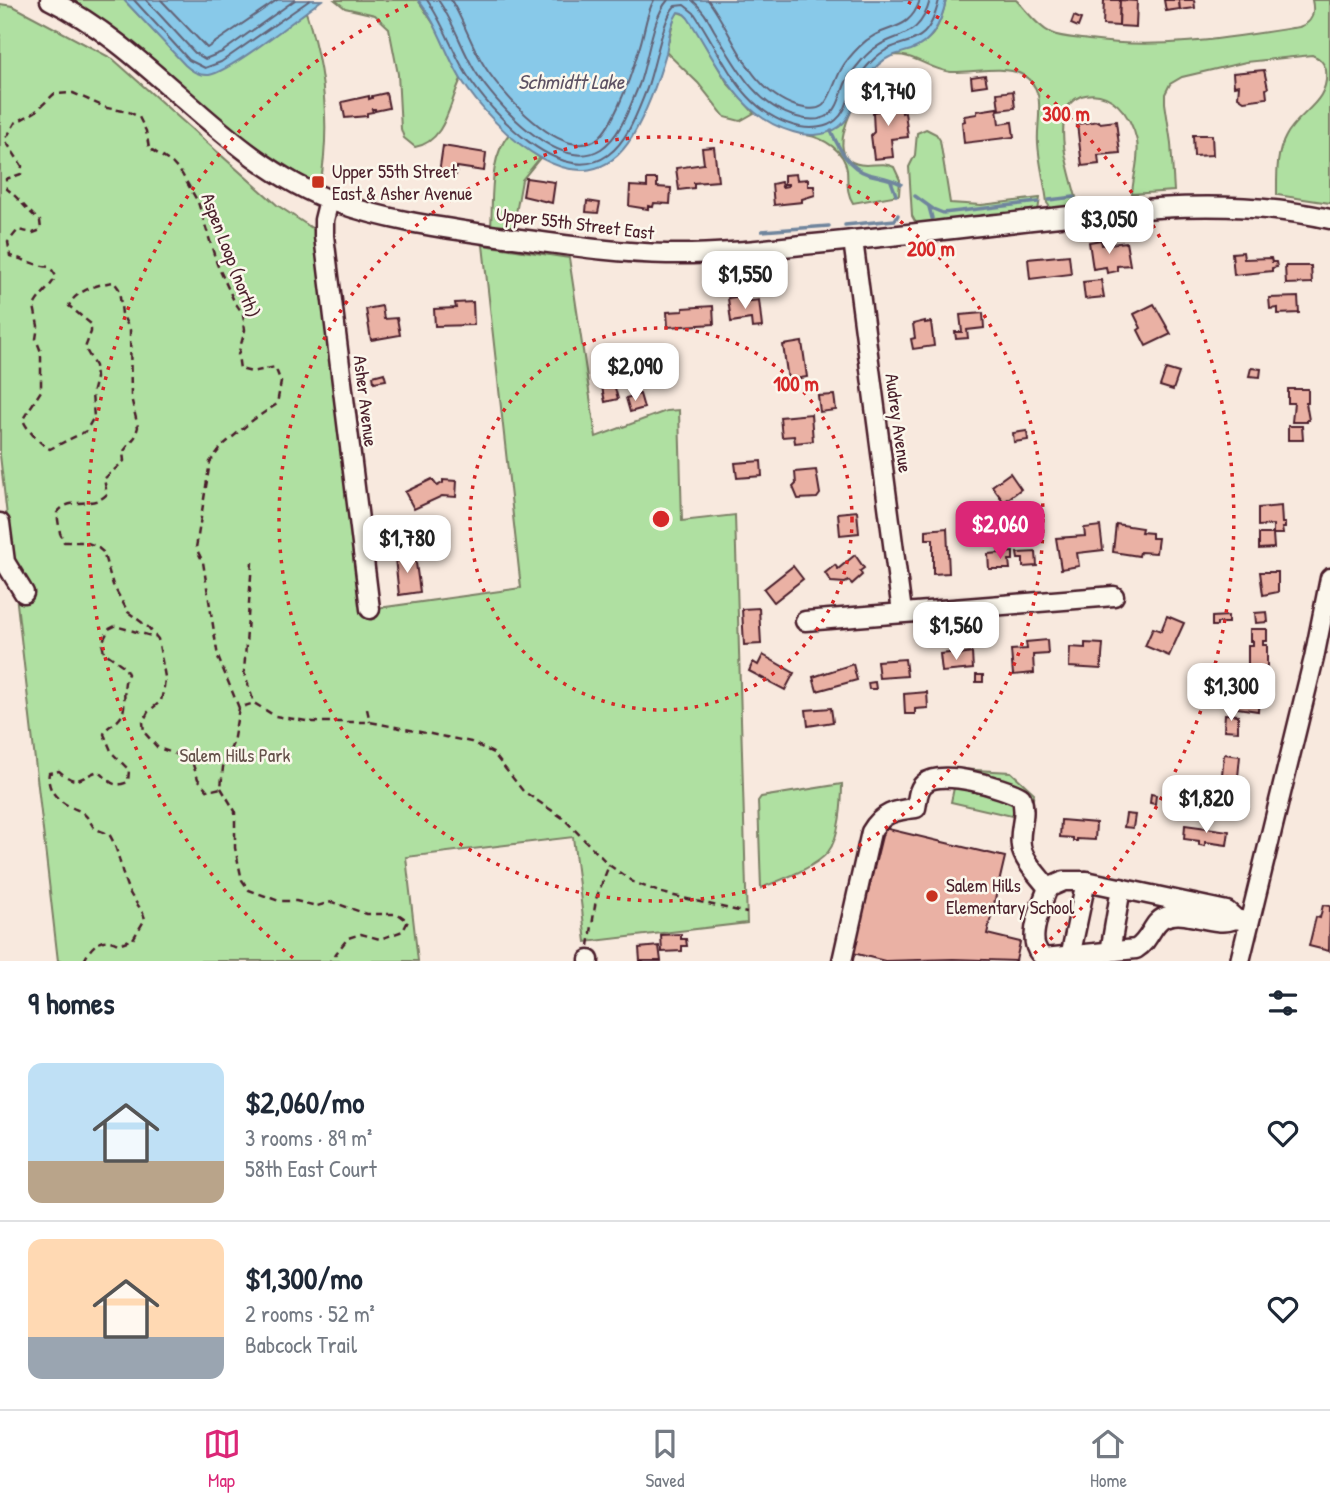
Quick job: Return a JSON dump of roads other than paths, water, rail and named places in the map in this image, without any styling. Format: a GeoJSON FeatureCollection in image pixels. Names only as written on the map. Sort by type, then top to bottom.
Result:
{"type":"FeatureCollection","features":[{"type":"Feature","properties":{"kind":"street","name":"Upper 55th Street East"},"geometry":{"type":"LineString","coordinates":[[50,0],[85,20],[122,47],[248,152],[287,177],[330,200],[387,217],[460,230],[647,254],[706,254],[1165,207],[1250,208],[1330,219]]}},
{"type":"Feature","properties":{"kind":"street","name":"Asher Avenue"},"geometry":{"type":"LineString","coordinates":[[330,200],[324,220],[324,236],[370,609]]}},
{"type":"Feature","properties":{"kind":"street","name":"Audrey Avenue"},"geometry":{"type":"LineString","coordinates":[[853,240],[902,612]]}},
{"type":"Feature","properties":{"kind":"street"},"geometry":{"type":"LineString","coordinates":[[0,523],[5,562],[24,593]]}},
{"type":"Feature","properties":{"kind":"street"},"geometry":{"type":"LineString","coordinates":[[1240,961],[1242,921],[1322,659],[1330,578]]}},
{"type":"Feature","properties":{"kind":"street"},"geometry":{"type":"LineString","coordinates":[[805,621],[1114,596]]}},
{"type":"Feature","properties":{"kind":"street"},"geometry":{"type":"LineString","coordinates":[[842,961],[871,832],[878,819],[893,811],[916,808],[919,789],[926,781],[943,776],[1009,790],[1021,797],[1025,806],[1021,846],[1028,863],[1048,888]]}},
{"type":"Feature","properties":{"kind":"street"},"geometry":{"type":"LineString","coordinates":[[1064,881],[1086,881],[1227,911],[1242,921],[1225,923],[1175,915],[1163,918],[1145,944],[1136,949],[1045,959],[1036,949],[1040,906],[1048,888],[1064,881]]}},
{"type":"Feature","properties":{"kind":"street"},"geometry":{"type":"LineString","coordinates":[[1070,957],[1086,881]]}},
{"type":"Feature","properties":{"kind":"street"},"geometry":{"type":"LineString","coordinates":[[1110,952],[1121,888]]}},
{"type":"Feature","properties":{"kind":"water"},"geometry":{"type":"Polygon","coordinates":[[[124,0],[322,0],[233,64],[219,72],[205,75],[196,73],[185,65],[124,0]]]}},
{"type":"Feature","properties":{"kind":"water","name":"Schmidtt Lake"},"geometry":{"type":"Polygon","coordinates":[[[418,0],[946,0],[942,16],[931,36],[919,46],[882,62],[859,90],[852,110],[843,123],[834,130],[816,135],[793,132],[757,114],[730,86],[688,18],[678,12],[671,27],[656,85],[632,137],[612,160],[589,169],[565,168],[540,158],[517,142],[495,121],[461,79],[431,19],[418,0]]]}},
{"type":"Feature","properties":{"kind":"waterway"},"geometry":{"type":"LineString","coordinates":[[831,131],[845,157],[855,167],[901,184]]}},
{"type":"Feature","properties":{"kind":"waterway"},"geometry":{"type":"LineString","coordinates":[[891,181],[896,195]]}},
{"type":"Feature","properties":{"kind":"waterway"},"geometry":{"type":"LineString","coordinates":[[915,196],[943,213],[1038,202]]}},
{"type":"Feature","properties":{"kind":"waterway"},"geometry":{"type":"LineString","coordinates":[[1049,200],[1074,197]]}},
{"type":"Feature","properties":{"kind":"waterway"},"geometry":{"type":"LineString","coordinates":[[929,207],[932,218]]}},
{"type":"Feature","properties":{"kind":"waterway"},"geometry":{"type":"LineString","coordinates":[[845,225],[895,220],[898,215]]}},
{"type":"Feature","properties":{"kind":"waterway"},"geometry":{"type":"LineString","coordinates":[[762,231],[829,226]]}},
{"type":"Feature","properties":{"kind":"place","name":"Upper 55th Street East & Asher Avenue"},"geometry":{"type":"Point","coordinates":[318,182]}},
{"type":"Feature","properties":{"kind":"place","name":"Salem Hills Elementary School"},"geometry":{"type":"Point","coordinates":[932,896]}},
{"type":"Feature","properties":{"kind":"park label","name":"Salem Hills Park"},"geometry":{"type":"Point","coordinates":[235,755]}}]}
